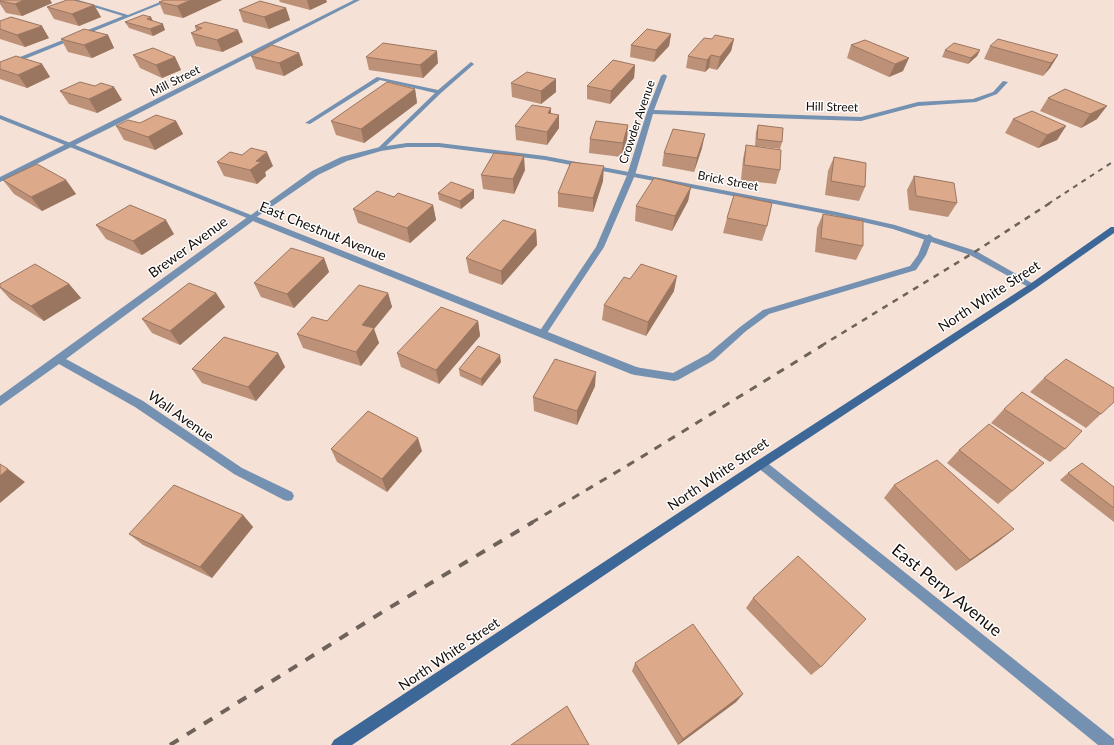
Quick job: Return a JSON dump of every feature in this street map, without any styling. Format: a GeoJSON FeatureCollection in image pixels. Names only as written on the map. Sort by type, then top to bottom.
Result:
{"type":"FeatureCollection","features":[{"type":"Feature","properties":{"kind":"main road","name":"North White Street"},"geometry":{"type":"LineString","coordinates":[[339,745],[761,464],[1033,286],[1114,229]]}},
{"type":"Feature","properties":{"kind":"street"},"geometry":{"type":"LineString","coordinates":[[73,0],[127,16]]}},
{"type":"Feature","properties":{"kind":"street"},"geometry":{"type":"LineString","coordinates":[[0,67],[169,0]]}},
{"type":"Feature","properties":{"kind":"street","name":"Mill Street"},"geometry":{"type":"LineString","coordinates":[[0,180],[358,0]]}},
{"type":"Feature","properties":{"kind":"street"},"geometry":{"type":"LineString","coordinates":[[380,149],[439,92],[471,64]]}},
{"type":"Feature","properties":{"kind":"street","name":"Crowder Avenue"},"geometry":{"type":"LineString","coordinates":[[542,334],[600,247],[630,175],[650,112],[664,76]]}},
{"type":"Feature","properties":{"kind":"street"},"geometry":{"type":"LineString","coordinates":[[308,123],[379,78],[439,92]]}},
{"type":"Feature","properties":{"kind":"street","name":"Hill Street"},"geometry":{"type":"LineString","coordinates":[[650,112],[861,119],[918,104],[974,101],[995,93],[1005,82]]}},
{"type":"Feature","properties":{"kind":"street","name":"East Chestnut Avenue"},"geometry":{"type":"LineString","coordinates":[[0,117],[635,371],[674,377],[710,357],[743,328],[766,312],[913,268],[922,255],[929,237]]}},
{"type":"Feature","properties":{"kind":"street","name":"Brewer Avenue"},"geometry":{"type":"LineString","coordinates":[[0,402],[315,173],[344,159],[380,149],[408,145]]}},
{"type":"Feature","properties":{"kind":"street","name":"Brick Street"},"geometry":{"type":"LineString","coordinates":[[408,145],[439,145],[545,158],[837,214],[895,227],[929,237],[973,253],[1033,286]]}},
{"type":"Feature","properties":{"kind":"street","name":"Wall Avenue"},"geometry":{"type":"LineString","coordinates":[[59,359],[139,404],[238,472],[288,496]]}},
{"type":"Feature","properties":{"kind":"street","name":"East Perry Avenue"},"geometry":{"type":"LineString","coordinates":[[761,464],[1110,745]]}},
{"type":"Feature","properties":{"kind":"building"},"geometry":{"type":"Polygon","coordinates":[[[0,0],[24,0],[15,4],[0,0]]]}},
{"type":"Feature","properties":{"kind":"building"},"geometry":{"type":"Polygon","coordinates":[[[67,0],[74,0],[94,5],[72,14],[47,7],[67,0]]]}},
{"type":"Feature","properties":{"kind":"building"},"geometry":{"type":"Polygon","coordinates":[[[164,0],[191,0],[177,6],[159,2],[164,0]]]}},
{"type":"Feature","properties":{"kind":"building"},"geometry":{"type":"Polygon","coordinates":[[[260,1],[286,8],[264,17],[239,10],[260,1]]]}},
{"type":"Feature","properties":{"kind":"building"},"geometry":{"type":"Polygon","coordinates":[[[143,15],[151,17],[147,19],[163,24],[150,29],[125,22],[143,15]]]}},
{"type":"Feature","properties":{"kind":"building"},"geometry":{"type":"Polygon","coordinates":[[[11,17],[42,26],[17,35],[0,29],[0,21],[11,17]]]}},
{"type":"Feature","properties":{"kind":"building"},"geometry":{"type":"Polygon","coordinates":[[[205,22],[238,30],[217,40],[191,33],[202,28],[195,26],[205,22]]]}},
{"type":"Feature","properties":{"kind":"building"},"geometry":{"type":"Polygon","coordinates":[[[84,29],[108,35],[84,45],[61,39],[84,29]]]}},
{"type":"Feature","properties":{"kind":"building"},"geometry":{"type":"Polygon","coordinates":[[[647,29],[671,34],[656,50],[631,45],[647,29]]]}},
{"type":"Feature","properties":{"kind":"building"},"geometry":{"type":"Polygon","coordinates":[[[715,35],[734,39],[720,57],[711,55],[707,60],[688,56],[704,38],[712,39],[715,35]]]}},
{"type":"Feature","properties":{"kind":"building"},"geometry":{"type":"Polygon","coordinates":[[[998,39],[1058,55],[1051,63],[990,46],[998,39]]]}},
{"type":"Feature","properties":{"kind":"building"},"geometry":{"type":"Polygon","coordinates":[[[865,40],[909,58],[895,64],[851,45],[865,40]]]}},
{"type":"Feature","properties":{"kind":"building"},"geometry":{"type":"Polygon","coordinates":[[[383,43],[437,51],[420,65],[366,57],[383,43]]]}},
{"type":"Feature","properties":{"kind":"building"},"geometry":{"type":"Polygon","coordinates":[[[954,43],[980,50],[971,58],[945,50],[954,43]]]}},
{"type":"Feature","properties":{"kind":"building"},"geometry":{"type":"Polygon","coordinates":[[[272,45],[299,53],[279,63],[251,56],[272,45]]]}},
{"type":"Feature","properties":{"kind":"building"},"geometry":{"type":"Polygon","coordinates":[[[153,48],[175,57],[156,65],[133,55],[153,48]]]}},
{"type":"Feature","properties":{"kind":"building"},"geometry":{"type":"Polygon","coordinates":[[[16,56],[42,64],[18,75],[0,69],[0,62],[16,56]]]}},
{"type":"Feature","properties":{"kind":"building"},"geometry":{"type":"Polygon","coordinates":[[[613,60],[635,65],[611,91],[587,86],[613,60]]]}},
{"type":"Feature","properties":{"kind":"building"},"geometry":{"type":"Polygon","coordinates":[[[527,72],[556,79],[541,91],[511,83],[527,72]]]}},
{"type":"Feature","properties":{"kind":"building"},"geometry":{"type":"Polygon","coordinates":[[[80,82],[95,86],[101,83],[114,87],[89,99],[60,91],[80,82]]]}},
{"type":"Feature","properties":{"kind":"building"},"geometry":{"type":"Polygon","coordinates":[[[387,82],[415,89],[361,129],[331,121],[387,82]]]}},
{"type":"Feature","properties":{"kind":"building"},"geometry":{"type":"Polygon","coordinates":[[[1065,89],[1107,106],[1090,114],[1048,98],[1065,89]]]}},
{"type":"Feature","properties":{"kind":"building"},"geometry":{"type":"Polygon","coordinates":[[[532,105],[551,108],[548,113],[559,115],[547,132],[515,126],[532,105]]]}},
{"type":"Feature","properties":{"kind":"building"},"geometry":{"type":"Polygon","coordinates":[[[1032,111],[1066,126],[1047,135],[1013,119],[1032,111]]]}},
{"type":"Feature","properties":{"kind":"building"},"geometry":{"type":"Polygon","coordinates":[[[156,115],[176,121],[148,137],[116,126],[128,120],[140,123],[156,115]]]}},
{"type":"Feature","properties":{"kind":"building"},"geometry":{"type":"Polygon","coordinates":[[[596,121],[628,125],[623,143],[590,139],[596,121]]]}},
{"type":"Feature","properties":{"kind":"building"},"geometry":{"type":"Polygon","coordinates":[[[758,125],[783,128],[782,142],[757,139],[758,125]]]}},
{"type":"Feature","properties":{"kind":"building"},"geometry":{"type":"Polygon","coordinates":[[[673,129],[705,134],[697,158],[664,153],[673,129]]]}},
{"type":"Feature","properties":{"kind":"building"},"geometry":{"type":"Polygon","coordinates":[[[746,145],[781,150],[780,170],[744,165],[746,145]]]}},
{"type":"Feature","properties":{"kind":"building"},"geometry":{"type":"Polygon","coordinates":[[[251,148],[267,152],[256,161],[261,162],[250,170],[217,162],[230,152],[242,155],[251,148]]]}},
{"type":"Feature","properties":{"kind":"building"},"geometry":{"type":"Polygon","coordinates":[[[494,153],[524,156],[513,179],[481,175],[494,153]]]}},
{"type":"Feature","properties":{"kind":"building"},"geometry":{"type":"Polygon","coordinates":[[[834,157],[866,163],[865,187],[831,181],[834,157]]]}},
{"type":"Feature","properties":{"kind":"building"},"geometry":{"type":"Polygon","coordinates":[[[571,162],[604,166],[593,198],[558,193],[571,162]]]}},
{"type":"Feature","properties":{"kind":"building"},"geometry":{"type":"Polygon","coordinates":[[[37,164],[66,180],[31,197],[3,180],[37,164]]]}},
{"type":"Feature","properties":{"kind":"building"},"geometry":{"type":"Polygon","coordinates":[[[914,176],[954,183],[957,203],[916,196],[914,176]]]}},
{"type":"Feature","properties":{"kind":"building"},"geometry":{"type":"Polygon","coordinates":[[[654,178],[691,187],[675,216],[636,206],[654,178]]]}},
{"type":"Feature","properties":{"kind":"building"},"geometry":{"type":"Polygon","coordinates":[[[451,182],[474,190],[460,201],[438,193],[451,182]]]}},
{"type":"Feature","properties":{"kind":"building"},"geometry":{"type":"Polygon","coordinates":[[[377,191],[394,197],[398,193],[433,205],[407,228],[353,209],[377,191]]]}},
{"type":"Feature","properties":{"kind":"building"},"geometry":{"type":"Polygon","coordinates":[[[734,195],[772,203],[767,226],[727,218],[734,195]]]}},
{"type":"Feature","properties":{"kind":"building"},"geometry":{"type":"Polygon","coordinates":[[[130,205],[166,220],[133,241],[96,225],[130,205]]]}},
{"type":"Feature","properties":{"kind":"building"},"geometry":{"type":"Polygon","coordinates":[[[823,214],[863,221],[863,246],[821,238],[823,214]]]}},
{"type":"Feature","properties":{"kind":"building"},"geometry":{"type":"Polygon","coordinates":[[[503,220],[536,230],[501,271],[466,258],[503,220]]]}},
{"type":"Feature","properties":{"kind":"building"},"geometry":{"type":"Polygon","coordinates":[[[291,248],[324,258],[287,294],[254,283],[291,248]]]}},
{"type":"Feature","properties":{"kind":"building"},"geometry":{"type":"Polygon","coordinates":[[[35,264],[69,284],[31,306],[0,287],[0,284],[35,264]]]}},
{"type":"Feature","properties":{"kind":"building"},"geometry":{"type":"Polygon","coordinates":[[[641,264],[677,276],[648,322],[604,305],[624,277],[630,279],[641,264]]]}},
{"type":"Feature","properties":{"kind":"building"},"geometry":{"type":"Polygon","coordinates":[[[189,283],[216,293],[170,331],[142,319],[189,283]]]}},
{"type":"Feature","properties":{"kind":"building"},"geometry":{"type":"Polygon","coordinates":[[[359,285],[388,293],[362,325],[374,328],[356,352],[297,334],[312,317],[327,321],[359,285]]]}},
{"type":"Feature","properties":{"kind":"building"},"geometry":{"type":"Polygon","coordinates":[[[441,307],[478,321],[436,370],[397,353],[441,307]]]}},
{"type":"Feature","properties":{"kind":"building"},"geometry":{"type":"Polygon","coordinates":[[[224,337],[278,353],[248,387],[192,369],[224,337]]]}},
{"type":"Feature","properties":{"kind":"building"},"geometry":{"type":"Polygon","coordinates":[[[478,346],[500,355],[481,379],[459,369],[478,346]]]}},
{"type":"Feature","properties":{"kind":"building"},"geometry":{"type":"Polygon","coordinates":[[[555,359],[596,372],[577,411],[533,397],[555,359]]]}},
{"type":"Feature","properties":{"kind":"building"},"geometry":{"type":"Polygon","coordinates":[[[1066,359],[1114,388],[1114,402],[1101,414],[1044,378],[1066,359]]]}},
{"type":"Feature","properties":{"kind":"building"},"geometry":{"type":"Polygon","coordinates":[[[1022,392],[1082,431],[1065,449],[1004,409],[1022,392]]]}},
{"type":"Feature","properties":{"kind":"building"},"geometry":{"type":"Polygon","coordinates":[[[368,411],[418,438],[382,479],[331,449],[368,411]]]}},
{"type":"Feature","properties":{"kind":"building"},"geometry":{"type":"Polygon","coordinates":[[[989,424],[1044,463],[1012,491],[959,450],[989,424]]]}},
{"type":"Feature","properties":{"kind":"building"},"geometry":{"type":"Polygon","coordinates":[[[937,460],[1014,529],[970,560],[894,485],[937,460]]]}},
{"type":"Feature","properties":{"kind":"building"},"geometry":{"type":"Polygon","coordinates":[[[1082,463],[1114,487],[1114,508],[1068,473],[1082,463]]]}},
{"type":"Feature","properties":{"kind":"building"},"geometry":{"type":"Polygon","coordinates":[[[0,464],[8,469],[0,476],[0,464]]]}},
{"type":"Feature","properties":{"kind":"building"},"geometry":{"type":"Polygon","coordinates":[[[174,485],[243,515],[200,567],[129,534],[174,485]]]}},
{"type":"Feature","properties":{"kind":"building"},"geometry":{"type":"Polygon","coordinates":[[[798,556],[866,619],[821,667],[753,598],[798,556]]]}},
{"type":"Feature","properties":{"kind":"building"},"geometry":{"type":"Polygon","coordinates":[[[693,624],[743,694],[683,739],[635,663],[693,624]]]}},
{"type":"Feature","properties":{"kind":"building"},"geometry":{"type":"Polygon","coordinates":[[[567,706],[589,745],[511,745],[567,706]]]}},
{"type":"Feature","properties":{"kind":"railway"},"geometry":{"type":"LineString","coordinates":[[1048,204],[1114,161]]}},
{"type":"Feature","properties":{"kind":"railway"},"geometry":{"type":"LineString","coordinates":[[821,346],[973,253],[1050,203]]}},
{"type":"Feature","properties":{"kind":"railway"},"geometry":{"type":"LineString","coordinates":[[531,523],[823,345]]}},
{"type":"Feature","properties":{"kind":"railway"},"geometry":{"type":"LineString","coordinates":[[170,745],[384,611],[533,522]]}}]}
